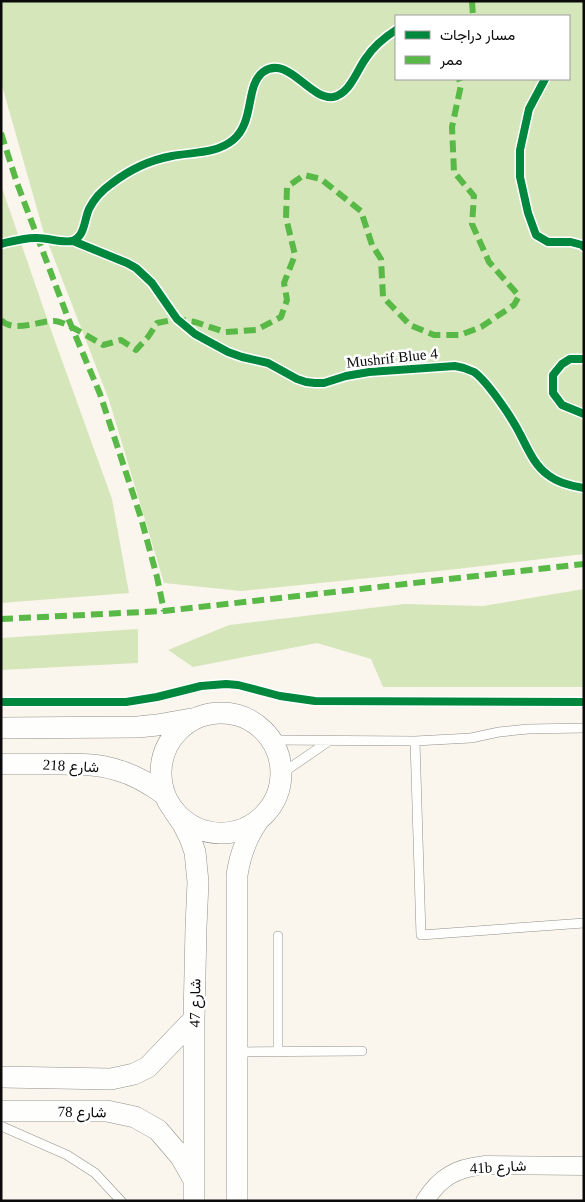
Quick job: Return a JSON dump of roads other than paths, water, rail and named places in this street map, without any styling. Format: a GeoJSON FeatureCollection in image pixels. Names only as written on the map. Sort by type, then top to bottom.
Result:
{"type":"FeatureCollection","features":[{"type":"Feature","properties":{"kind":"street"},"geometry":{"type":"LineString","coordinates":[[1,728],[138,727],[194,718],[210,713],[228,712],[245,717],[253,722],[272,740],[279,757],[281,774],[278,792],[270,808],[249,833],[243,846],[237,876],[237,1201]]}},
{"type":"Feature","properties":{"kind":"street"},"geometry":{"type":"LineString","coordinates":[[194,718],[179,728],[168,742],[162,760],[160,777],[169,803],[183,820],[207,832],[234,832],[258,821]]}},
{"type":"Feature","properties":{"kind":"street","name":"شارع 218"},"geometry":{"type":"LineString","coordinates":[[1,764],[81,764],[99,766],[134,776],[150,784],[169,803]]}},
{"type":"Feature","properties":{"kind":"street","name":"شارع 47"},"geometry":{"type":"LineString","coordinates":[[169,803],[190,838],[195,852],[198,882],[194,1019],[194,1190]]}},
{"type":"Feature","properties":{"kind":"street"},"geometry":{"type":"LineString","coordinates":[[1,1077],[111,1079],[134,1074],[148,1067],[194,1019]]}},
{"type":"Feature","properties":{"kind":"street","name":"شارع 78"},"geometry":{"type":"LineString","coordinates":[[1,1111],[107,1111],[134,1117],[158,1130],[181,1157],[194,1190]]}},
{"type":"Feature","properties":{"kind":"street","name":"41b شارع"},"geometry":{"type":"LineString","coordinates":[[425,1201],[432,1190],[443,1179],[455,1171],[470,1167],[485,1165],[584,1166]]}},
{"type":"Feature","properties":{"kind":"lane"},"geometry":{"type":"LineString","coordinates":[[272,740],[471,738],[499,732],[528,729],[584,728]]}},
{"type":"Feature","properties":{"kind":"lane"},"geometry":{"type":"LineString","coordinates":[[281,774],[329,740]]}},
{"type":"Feature","properties":{"kind":"lane"},"geometry":{"type":"LineString","coordinates":[[415,740],[420,935],[584,923]]}},
{"type":"Feature","properties":{"kind":"lane"},"geometry":{"type":"LineString","coordinates":[[278,936],[278,1052]]}},
{"type":"Feature","properties":{"kind":"lane"},"geometry":{"type":"LineString","coordinates":[[237,1052],[362,1051]]}},
{"type":"Feature","properties":{"kind":"lane"},"geometry":{"type":"LineString","coordinates":[[1,1126],[67,1155],[95,1174],[121,1201]]}}]}
